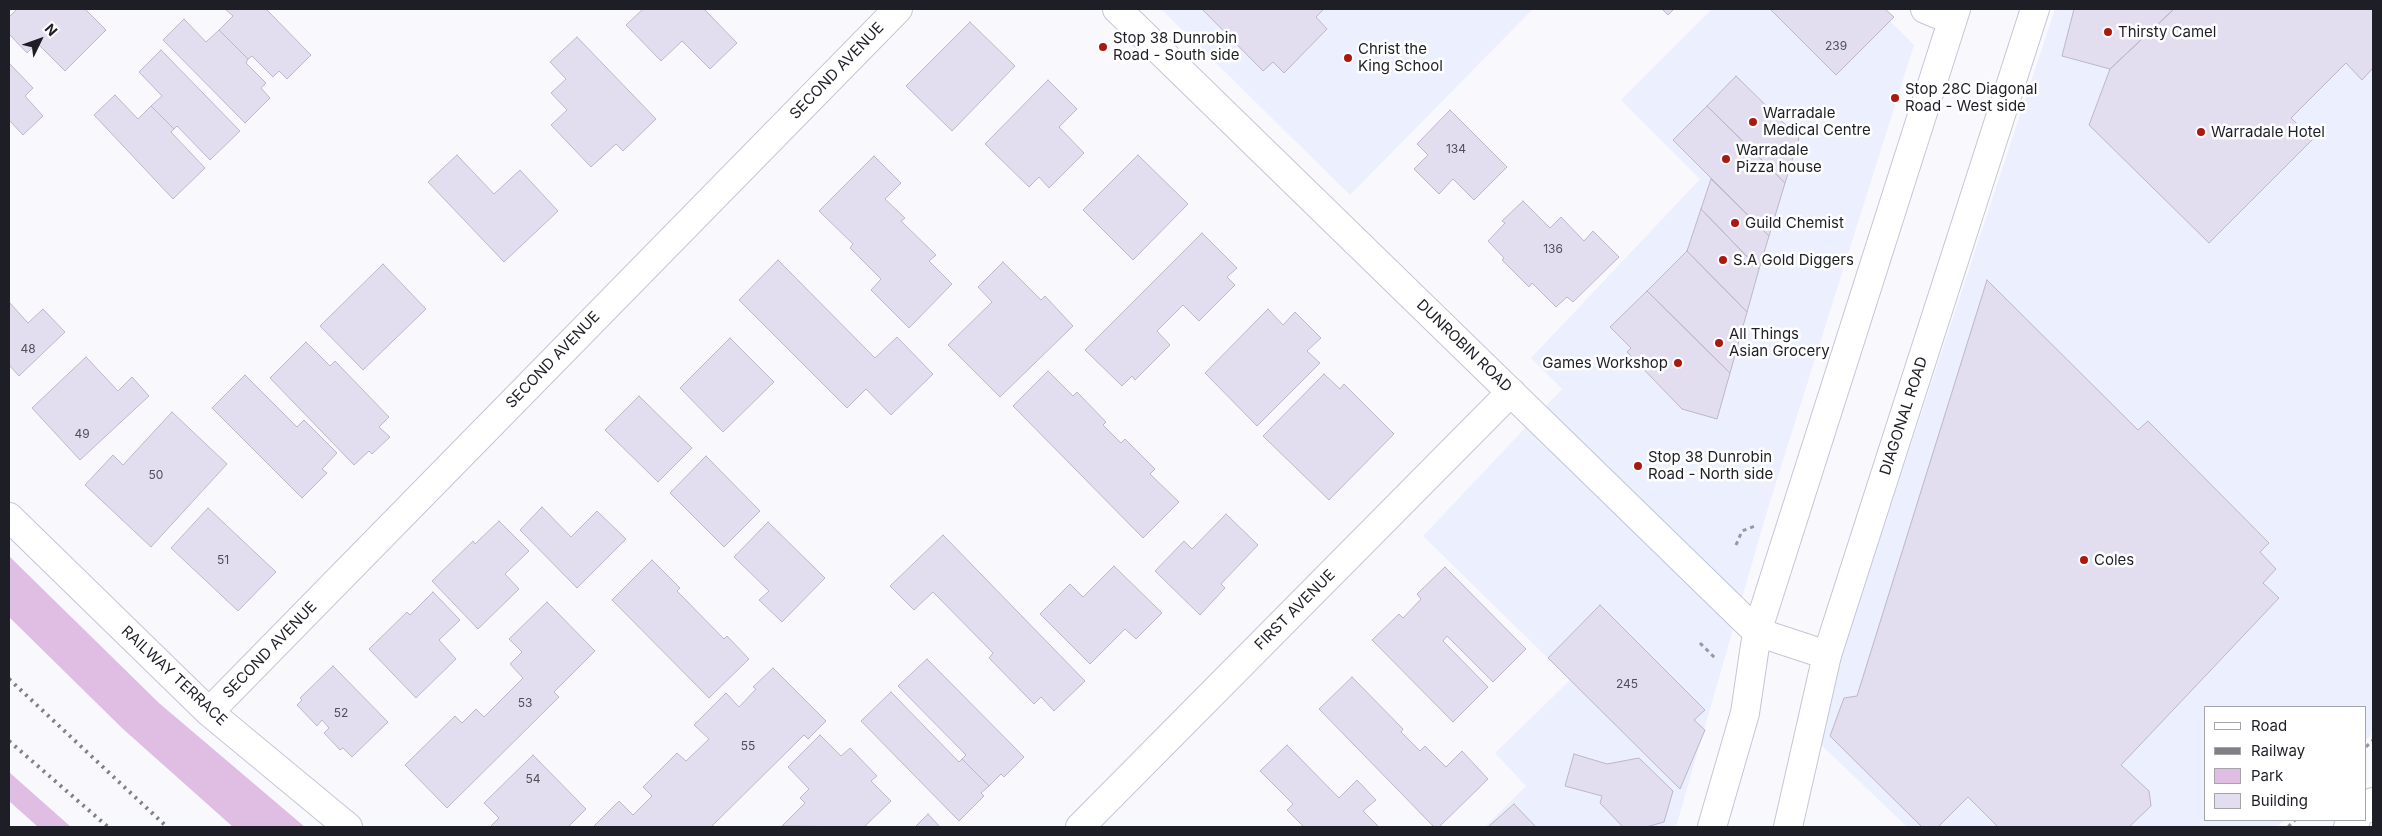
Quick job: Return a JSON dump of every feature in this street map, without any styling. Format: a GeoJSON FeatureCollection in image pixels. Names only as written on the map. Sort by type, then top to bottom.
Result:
{"type":"FeatureCollection","features":[{"type":"Feature","properties":{"kind":"street","name":"SECOND AVENUE"},"geometry":{"type":"LineString","coordinates":[[209,712],[898,9]]}},
{"type":"Feature","properties":{"kind":"street","name":"DUNROBIN ROAD"},"geometry":{"type":"LineString","coordinates":[[1117,9],[1757,632],[1827,655]]}},
{"type":"Feature","properties":{"kind":"street"},"geometry":{"type":"LineString","coordinates":[[1712,827],[1745,713],[1757,632],[1954,15],[1925,9]]}},
{"type":"Feature","properties":{"kind":"street","name":"DIAGONAL ROAD"},"geometry":{"type":"LineString","coordinates":[[1788,827],[1827,655],[2035,9]]}},
{"type":"Feature","properties":{"kind":"street","name":"FIRST AVENUE"},"geometry":{"type":"LineString","coordinates":[[1080,827],[1511,392]]}},
{"type":"Feature","properties":{"kind":"street","name":"RAILWAY TERRACE"},"geometry":{"type":"LineString","coordinates":[[9,517],[209,712],[348,827]]}},
{"type":"Feature","properties":{"kind":"path"},"geometry":{"type":"LineString","coordinates":[[1736,546],[1742,531],[1759,522]]}},
{"type":"Feature","properties":{"kind":"shaded area","name":"Christ the King School"},"geometry":{"type":"Polygon","coordinates":[[[1161,9],[1533,9],[1350,195],[1161,9]]]}},
{"type":"Feature","properties":{"kind":"shaded area"},"geometry":{"type":"Polygon","coordinates":[[[1712,9],[1878,9],[1914,45],[1768,508],[1676,827],[1485,827],[1526,786],[1495,753],[1570,680],[1423,536],[1562,389],[1531,358],[1700,179],[1621,100],[1712,9]]]}},
{"type":"Feature","properties":{"kind":"shaded area"},"geometry":{"type":"Polygon","coordinates":[[[2055,9],[2373,9],[2373,733],[2367,739],[2367,706],[2204,706],[2204,821],[2284,821],[2277,827],[1907,827],[1814,738],[2055,9]]]}},
{"type":"Feature","properties":{"kind":"green space"},"geometry":{"type":"Polygon","coordinates":[[[9,556],[159,703],[305,827],[233,827],[123,729],[9,617],[9,556]]]}},
{"type":"Feature","properties":{"kind":"green space"},"geometry":{"type":"Polygon","coordinates":[[[9,772],[71,827],[38,827],[9,801],[9,772]]]}},
{"type":"Feature","properties":{"kind":"building"},"geometry":{"type":"Polygon","coordinates":[[[17,9],[85,9],[106,30],[65,71],[37,43],[27,53],[9,34],[9,17],[17,9]]]}},
{"type":"Feature","properties":{"kind":"building"},"geometry":{"type":"Polygon","coordinates":[[[225,9],[266,9],[311,55],[287,79],[279,71],[273,77],[252,56],[248,59],[219,30],[233,16],[225,9]]]}},
{"type":"Feature","properties":{"kind":"building"},"geometry":{"type":"Polygon","coordinates":[[[643,9],[704,9],[737,43],[710,69],[682,41],[661,61],[626,25],[643,9]]]}},
{"type":"Feature","properties":{"kind":"building"},"geometry":{"type":"Polygon","coordinates":[[[1202,9],[1324,9],[1316,17],[1327,29],[1284,73],[1273,62],[1263,71],[1202,9]]]}},
{"type":"Feature","properties":{"kind":"building"},"geometry":{"type":"Polygon","coordinates":[[[1662,9],[1674,9],[1668,15],[1662,9]]]}},
{"type":"Feature","properties":{"kind":"building"},"geometry":{"type":"Polygon","coordinates":[[[1770,9],[1885,9],[1894,17],[1836,75],[1770,9]]]}},
{"type":"Feature","properties":{"kind":"building","name":"Thirsty Camel"},"geometry":{"type":"Polygon","coordinates":[[[2074,9],[2174,9],[2110,69],[2062,56],[2074,9]]]}},
{"type":"Feature","properties":{"kind":"building","name":"Warradale Hotel"},"geometry":{"type":"Polygon","coordinates":[[[2174,9],[2373,9],[2373,68],[2362,80],[2346,63],[2291,118],[2313,139],[2209,243],[2089,125],[2110,69],[2174,9]]]}},
{"type":"Feature","properties":{"kind":"building"},"geometry":{"type":"Polygon","coordinates":[[[184,19],[206,42],[219,30],[248,59],[246,63],[266,83],[261,88],[270,98],[245,123],[163,40],[184,19]]]}},
{"type":"Feature","properties":{"kind":"building"},"geometry":{"type":"Polygon","coordinates":[[[970,22],[1015,66],[952,131],[906,86],[970,22]]]}},
{"type":"Feature","properties":{"kind":"building"},"geometry":{"type":"Polygon","coordinates":[[[577,37],[656,119],[623,151],[616,144],[591,167],[551,125],[567,110],[551,93],[566,79],[550,62],[577,37]]]}},
{"type":"Feature","properties":{"kind":"building"},"geometry":{"type":"Polygon","coordinates":[[[161,50],[240,131],[210,160],[177,126],[174,129],[151,106],[162,96],[139,72],[161,50]]]}},
{"type":"Feature","properties":{"kind":"building"},"geometry":{"type":"Polygon","coordinates":[[[9,63],[33,88],[25,96],[43,116],[23,135],[9,120],[9,63]]]}},
{"type":"Feature","properties":{"kind":"building","name":"Warradale Medical Centre"},"geometry":{"type":"Polygon","coordinates":[[[1736,76],[1799,138],[1785,183],[1707,106],[1736,76]]]}},
{"type":"Feature","properties":{"kind":"building"},"geometry":{"type":"Polygon","coordinates":[[[1048,80],[1077,109],[1059,127],[1084,153],[1049,188],[1039,177],[1029,187],[985,144],[1048,80]]]}},
{"type":"Feature","properties":{"kind":"building"},"geometry":{"type":"Polygon","coordinates":[[[115,95],[138,119],[151,106],[174,129],[171,132],[205,168],[173,199],[94,115],[115,95]]]}},
{"type":"Feature","properties":{"kind":"building","name":"Warradale Pizza house"},"geometry":{"type":"Polygon","coordinates":[[[1707,106],[1785,183],[1769,236],[1673,140],[1707,106]]]}},
{"type":"Feature","properties":{"kind":"building"},"geometry":{"type":"Polygon","coordinates":[[[1450,110],[1507,167],[1474,200],[1453,179],[1439,194],[1414,169],[1428,155],[1417,144],[1450,110]]]}},
{"type":"Feature","properties":{"kind":"building"},"geometry":{"type":"Polygon","coordinates":[[[457,155],[494,194],[520,170],[558,211],[504,262],[428,182],[457,155]]]}},
{"type":"Feature","properties":{"kind":"building"},"geometry":{"type":"Polygon","coordinates":[[[1138,155],[1188,204],[1133,260],[1083,210],[1138,155]]]}},
{"type":"Feature","properties":{"kind":"building"},"geometry":{"type":"Polygon","coordinates":[[[874,156],[901,183],[885,199],[905,218],[901,221],[936,255],[929,261],[952,284],[909,328],[871,290],[881,279],[850,248],[853,244],[819,211],[874,156]]]}},
{"type":"Feature","properties":{"kind":"building","name":"Guild Chemist"},"geometry":{"type":"Polygon","coordinates":[[[1711,179],[1769,236],[1759,269],[1701,209],[1711,179]]]}},
{"type":"Feature","properties":{"kind":"building"},"geometry":{"type":"Polygon","coordinates":[[[1523,201],[1550,228],[1561,217],[1584,241],[1593,231],[1619,257],[1573,302],[1567,297],[1556,307],[1532,283],[1529,287],[1502,260],[1504,258],[1488,241],[1505,223],[1502,221],[1523,201]]]}},
{"type":"Feature","properties":{"kind":"building","name":"S.A Gold Diggers"},"geometry":{"type":"Polygon","coordinates":[[[1701,209],[1759,269],[1747,312],[1687,251],[1701,209]]]}},
{"type":"Feature","properties":{"kind":"building"},"geometry":{"type":"Polygon","coordinates":[[[1202,233],[1237,268],[1227,277],[1235,285],[1199,321],[1183,305],[1157,331],[1170,345],[1135,380],[1132,376],[1122,386],[1085,350],[1202,233]]]}},
{"type":"Feature","properties":{"kind":"building","name":"All Things Asian Grocery"},"geometry":{"type":"Polygon","coordinates":[[[1687,251],[1747,312],[1730,373],[1647,291],[1687,251]]]}},
{"type":"Feature","properties":{"kind":"building"},"geometry":{"type":"Polygon","coordinates":[[[778,260],[875,358],[897,337],[933,374],[891,415],[866,389],[847,408],[739,300],[778,260]]]}},
{"type":"Feature","properties":{"kind":"building"},"geometry":{"type":"Polygon","coordinates":[[[1003,262],[1041,300],[1045,296],[1073,326],[1000,397],[948,345],[992,302],[978,287],[1003,262]]]}},
{"type":"Feature","properties":{"kind":"building"},"geometry":{"type":"Polygon","coordinates":[[[383,264],[426,309],[363,370],[320,326],[383,264]]]}},
{"type":"Feature","properties":{"kind":"building","name":"Coles"},"geometry":{"type":"Polygon","coordinates":[[[1987,280],[2138,430],[2148,421],[2269,543],[2260,552],[2276,569],[2263,583],[2279,598],[2121,765],[2149,791],[2151,806],[2129,827],[1998,827],[1968,797],[1938,827],[1922,827],[1830,736],[1844,698],[1857,696],[1987,280]]]}},
{"type":"Feature","properties":{"kind":"building","name":"Games Workshop"},"geometry":{"type":"Polygon","coordinates":[[[1647,291],[1730,373],[1717,419],[1682,409],[1627,352],[1631,348],[1610,327],[1647,291]]]}},
{"type":"Feature","properties":{"kind":"building"},"geometry":{"type":"Polygon","coordinates":[[[9,302],[28,323],[43,309],[65,332],[19,376],[9,365],[9,302]]]}},
{"type":"Feature","properties":{"kind":"building"},"geometry":{"type":"Polygon","coordinates":[[[1268,309],[1283,325],[1295,312],[1321,338],[1307,351],[1320,363],[1257,426],[1205,373],[1268,309]]]}},
{"type":"Feature","properties":{"kind":"building"},"geometry":{"type":"Polygon","coordinates":[[[730,338],[774,382],[723,432],[680,388],[730,338]]]}},
{"type":"Feature","properties":{"kind":"building"},"geometry":{"type":"Polygon","coordinates":[[[306,342],[330,366],[335,361],[389,417],[379,427],[390,437],[372,454],[369,451],[354,465],[270,378],[306,342]]]}},
{"type":"Feature","properties":{"kind":"building"},"geometry":{"type":"Polygon","coordinates":[[[86,357],[118,391],[132,377],[149,396],[80,460],[32,408],[86,357]]]}},
{"type":"Feature","properties":{"kind":"building"},"geometry":{"type":"Polygon","coordinates":[[[1048,371],[1073,396],[1077,392],[1106,422],[1103,425],[1121,443],[1125,439],[1155,469],[1150,474],[1179,502],[1143,538],[1013,406],[1048,371]]]}},
{"type":"Feature","properties":{"kind":"building"},"geometry":{"type":"Polygon","coordinates":[[[1324,374],[1340,389],[1344,384],[1394,434],[1329,500],[1263,436],[1324,374]]]}},
{"type":"Feature","properties":{"kind":"building"},"geometry":{"type":"Polygon","coordinates":[[[245,375],[297,427],[304,420],[337,453],[322,469],[327,473],[302,498],[212,408],[245,375]]]}},
{"type":"Feature","properties":{"kind":"building"},"geometry":{"type":"Polygon","coordinates":[[[639,396],[692,448],[658,482],[605,430],[639,396]]]}},
{"type":"Feature","properties":{"kind":"building"},"geometry":{"type":"Polygon","coordinates":[[[172,412],[227,464],[151,547],[85,485],[113,455],[123,465],[172,412]]]}},
{"type":"Feature","properties":{"kind":"building"},"geometry":{"type":"Polygon","coordinates":[[[706,456],[760,511],[724,547],[670,493],[706,456]]]}},
{"type":"Feature","properties":{"kind":"building"},"geometry":{"type":"Polygon","coordinates":[[[542,507],[571,537],[597,511],[626,539],[577,588],[520,530],[542,507]]]}},
{"type":"Feature","properties":{"kind":"building"},"geometry":{"type":"Polygon","coordinates":[[[208,508],[276,572],[238,611],[171,548],[208,508]]]}},
{"type":"Feature","properties":{"kind":"building"},"geometry":{"type":"Polygon","coordinates":[[[1226,514],[1258,545],[1221,584],[1225,588],[1200,615],[1155,571],[1184,541],[1192,549],[1226,514]]]}},
{"type":"Feature","properties":{"kind":"building"},"geometry":{"type":"Polygon","coordinates":[[[499,521],[529,551],[505,574],[519,589],[478,629],[432,581],[473,541],[475,544],[499,521]]]}},
{"type":"Feature","properties":{"kind":"building"},"geometry":{"type":"Polygon","coordinates":[[[768,522],[825,578],[782,622],[759,600],[769,591],[734,557],[768,522]]]}},
{"type":"Feature","properties":{"kind":"building"},"geometry":{"type":"Polygon","coordinates":[[[943,535],[1085,681],[1054,711],[1041,697],[1034,704],[989,658],[993,653],[933,592],[914,610],[890,586],[943,535]]]}},
{"type":"Feature","properties":{"kind":"building"},"geometry":{"type":"Polygon","coordinates":[[[652,560],[680,588],[677,591],[724,639],[727,636],[749,659],[709,698],[612,600],[652,560]]]}},
{"type":"Feature","properties":{"kind":"building"},"geometry":{"type":"Polygon","coordinates":[[[1114,566],[1162,613],[1136,639],[1125,629],[1090,664],[1040,614],[1070,584],[1083,597],[1114,566]]]}},
{"type":"Feature","properties":{"kind":"building"},"geometry":{"type":"Polygon","coordinates":[[[1445,567],[1526,649],[1493,682],[1447,636],[1443,641],[1488,687],[1453,722],[1372,640],[1399,614],[1403,618],[1421,599],[1417,594],[1445,567]]]}},
{"type":"Feature","properties":{"kind":"building"},"geometry":{"type":"Polygon","coordinates":[[[433,592],[460,620],[439,640],[456,659],[416,698],[369,649],[407,612],[410,615],[433,592]]]}},
{"type":"Feature","properties":{"kind":"building"},"geometry":{"type":"Polygon","coordinates":[[[547,602],[595,651],[554,692],[559,697],[447,808],[405,765],[455,716],[462,723],[476,709],[484,717],[523,678],[510,664],[522,652],[509,639],[547,602]]]}},
{"type":"Feature","properties":{"kind":"building"},"geometry":{"type":"Polygon","coordinates":[[[1600,605],[1705,710],[1694,720],[1705,730],[1680,789],[1548,658],[1600,605]]]}},
{"type":"Feature","properties":{"kind":"building"},"geometry":{"type":"Polygon","coordinates":[[[927,659],[1024,757],[1004,777],[1001,774],[989,786],[962,759],[966,755],[898,686],[927,659]]]}},
{"type":"Feature","properties":{"kind":"building"},"geometry":{"type":"Polygon","coordinates":[[[333,666],[388,722],[352,757],[343,748],[340,750],[324,733],[329,728],[322,720],[317,726],[297,705],[302,700],[300,698],[333,666]]]}},
{"type":"Feature","properties":{"kind":"building"},"geometry":{"type":"Polygon","coordinates":[[[773,668],[826,721],[808,739],[804,735],[711,827],[593,827],[619,801],[633,815],[652,796],[643,787],[677,753],[686,761],[709,739],[694,725],[726,693],[739,707],[756,689],[753,687],[773,668]]]}},
{"type":"Feature","properties":{"kind":"building"},"geometry":{"type":"Polygon","coordinates":[[[1352,677],[1403,729],[1401,732],[1420,751],[1425,746],[1446,767],[1462,751],[1488,779],[1439,827],[1434,827],[1319,709],[1352,677]]]}},
{"type":"Feature","properties":{"kind":"building"},"geometry":{"type":"Polygon","coordinates":[[[891,692],[959,762],[962,759],[989,786],[981,793],[984,796],[959,821],[861,721],[891,692]]]}},
{"type":"Feature","properties":{"kind":"building"},"geometry":{"type":"Polygon","coordinates":[[[820,735],[841,756],[850,748],[877,776],[871,781],[891,801],[864,827],[782,826],[805,803],[800,798],[809,789],[788,767],[820,735]]]}},
{"type":"Feature","properties":{"kind":"building"},"geometry":{"type":"Polygon","coordinates":[[[1287,745],[1339,798],[1357,780],[1376,800],[1363,811],[1379,827],[1304,827],[1287,810],[1293,804],[1260,771],[1287,745]]]}},
{"type":"Feature","properties":{"kind":"building"},"geometry":{"type":"Polygon","coordinates":[[[1574,754],[1607,764],[1639,758],[1673,791],[1664,822],[1646,827],[1623,827],[1600,803],[1602,796],[1565,786],[1574,754]]]}},
{"type":"Feature","properties":{"kind":"building"},"geometry":{"type":"Polygon","coordinates":[[[533,755],[586,809],[568,827],[490,827],[499,818],[484,803],[533,755]]]}},
{"type":"Feature","properties":{"kind":"building"},"geometry":{"type":"Polygon","coordinates":[[[1514,804],[1536,827],[1488,827],[1514,804]]]}},
{"type":"Feature","properties":{"kind":"building"},"geometry":{"type":"Polygon","coordinates":[[[928,814],[940,827],[915,827],[928,814]]]}},
{"type":"Feature","properties":{"kind":"railway"},"geometry":{"type":"LineString","coordinates":[[9,679],[167,827]]}},
{"type":"Feature","properties":{"kind":"railway"},"geometry":{"type":"LineString","coordinates":[[9,741],[108,827]]}},
{"type":"Feature","properties":{"kind":"place","name":"Thirsty Camel"},"geometry":{"type":"Point","coordinates":[2108,32]}},
{"type":"Feature","properties":{"kind":"place","name":"Stop 38 Dunrobin Road - South side"},"geometry":{"type":"Point","coordinates":[1103,47]}},
{"type":"Feature","properties":{"kind":"place","name":"Christ the King School"},"geometry":{"type":"Point","coordinates":[1348,58]}},
{"type":"Feature","properties":{"kind":"place","name":"Stop 28C Diagonal Road - West side"},"geometry":{"type":"Point","coordinates":[1895,98]}},
{"type":"Feature","properties":{"kind":"place","name":"Warradale Medical Centre"},"geometry":{"type":"Point","coordinates":[1753,122]}},
{"type":"Feature","properties":{"kind":"place","name":"Warradale Hotel"},"geometry":{"type":"Point","coordinates":[2201,132]}},
{"type":"Feature","properties":{"kind":"place","name":"Warradale Pizza house"},"geometry":{"type":"Point","coordinates":[1726,159]}},
{"type":"Feature","properties":{"kind":"place","name":"Guild Chemist"},"geometry":{"type":"Point","coordinates":[1735,223]}},
{"type":"Feature","properties":{"kind":"place","name":"S.A Gold Diggers"},"geometry":{"type":"Point","coordinates":[1723,260]}},
{"type":"Feature","properties":{"kind":"place","name":"All Things Asian Grocery"},"geometry":{"type":"Point","coordinates":[1719,343]}},
{"type":"Feature","properties":{"kind":"place","name":"Games Workshop"},"geometry":{"type":"Point","coordinates":[1678,363]}},
{"type":"Feature","properties":{"kind":"place","name":"Stop 38 Dunrobin Road - North side"},"geometry":{"type":"Point","coordinates":[1638,466]}},
{"type":"Feature","properties":{"kind":"place","name":"Coles"},"geometry":{"type":"Point","coordinates":[2084,560]}}]}
